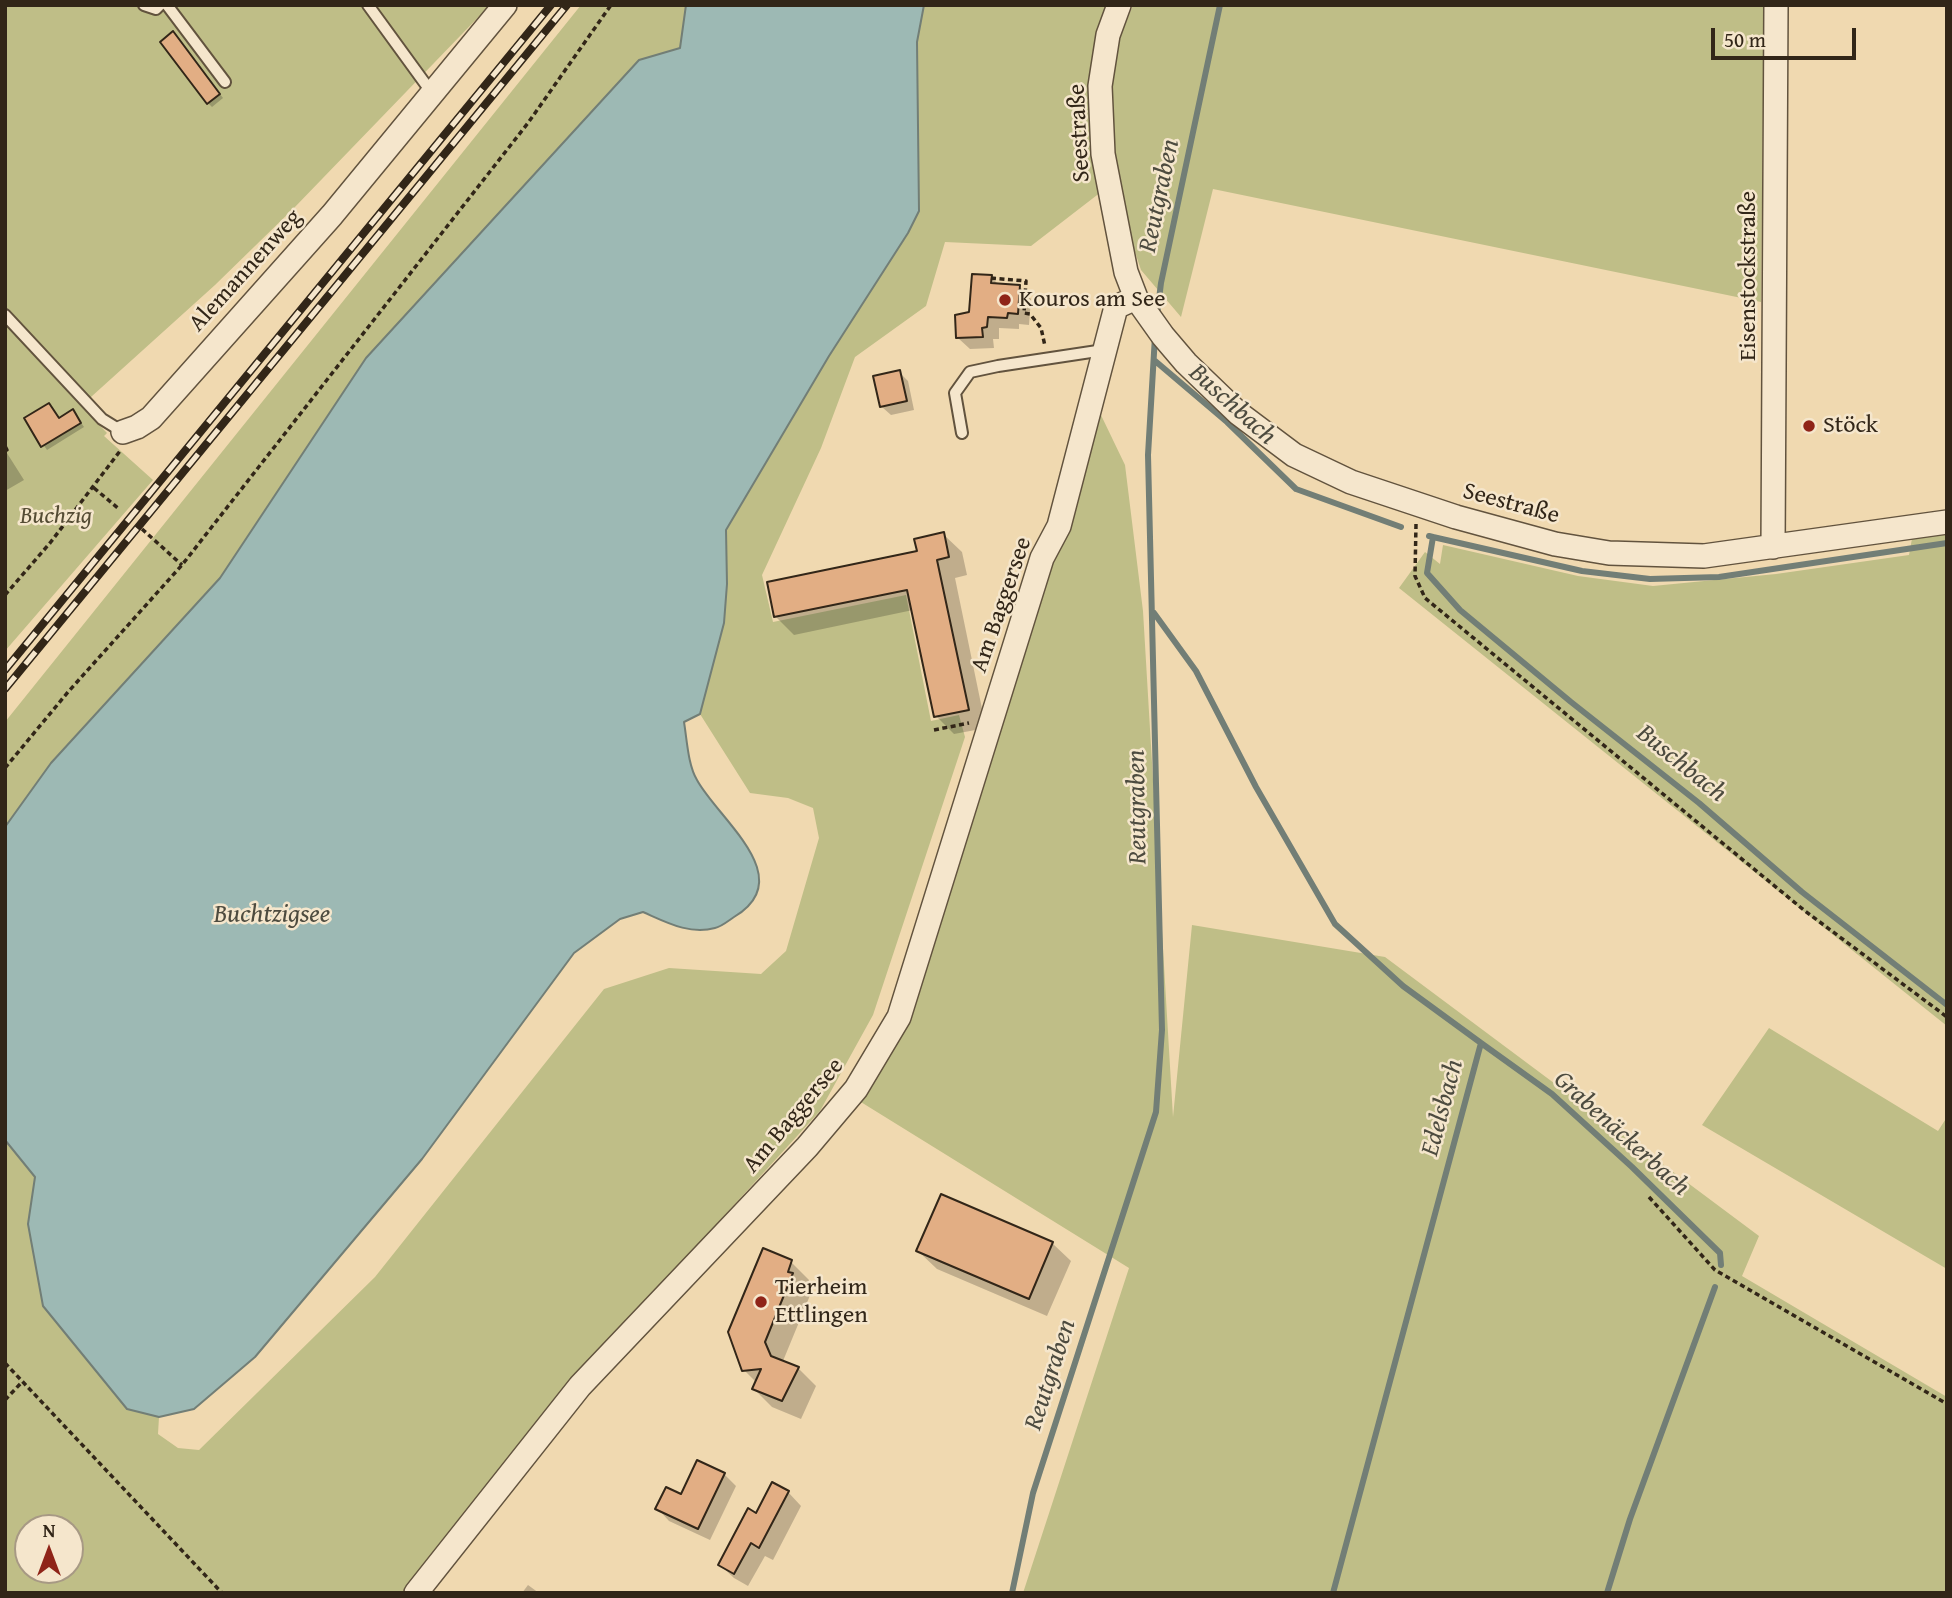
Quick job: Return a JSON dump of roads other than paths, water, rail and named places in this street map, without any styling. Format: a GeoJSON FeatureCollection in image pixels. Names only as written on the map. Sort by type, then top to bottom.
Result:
{"type":"FeatureCollection","features":[{"type":"Feature","properties":{"kind":"street","name":"Alemannenweg"},"geometry":{"type":"LineString","coordinates":[[123,432],[151,418],[332,215],[505,5]]}},
{"type":"Feature","properties":{"kind":"street","name":"Seestraße"},"geometry":{"type":"LineString","coordinates":[[1119,5],[1108,35],[1100,86],[1102,154],[1124,265],[1140,304],[1186,363],[1238,413],[1294,455],[1351,482],[1456,517],[1555,544],[1609,553],[1704,556],[1947,522]]}},
{"type":"Feature","properties":{"kind":"street","name":"Eisenstockstraße"},"geometry":{"type":"LineString","coordinates":[[1773,547],[1776,5]]}},
{"type":"Feature","properties":{"kind":"street"},"geometry":{"type":"LineString","coordinates":[[1107,350],[1116,307],[1140,304]]}},
{"type":"Feature","properties":{"kind":"street","name":"Am Baggersee"},"geometry":{"type":"LineString","coordinates":[[416,1593],[580,1386],[807,1147],[856,1089],[899,1017],[1042,558],[1059,526],[1107,350]]}},
{"type":"Feature","properties":{"kind":"lane"},"geometry":{"type":"LineString","coordinates":[[144,5],[156,9],[160,5]]}},
{"type":"Feature","properties":{"kind":"lane"},"geometry":{"type":"LineString","coordinates":[[167,5],[225,82]]}},
{"type":"Feature","properties":{"kind":"lane"},"geometry":{"type":"LineString","coordinates":[[368,5],[432,93]]}},
{"type":"Feature","properties":{"kind":"lane"},"geometry":{"type":"LineString","coordinates":[[5,316],[102,419],[123,432]]}},
{"type":"Feature","properties":{"kind":"lane"},"geometry":{"type":"LineString","coordinates":[[962,433],[955,393],[970,372],[1107,350]]}},
{"type":"Feature","properties":{"kind":"water","name":"Buchtzigsee"},"geometry":{"type":"Polygon","coordinates":[[[686,5],[924,5],[917,42],[919,211],[726,530],[727,584],[724,623],[700,714],[684,722],[694,774],[748,848],[757,867],[759,885],[752,902],[717,927],[705,930],[687,929],[643,912],[620,919],[574,953],[422,1159],[255,1357],[194,1409],[159,1417],[127,1409],[43,1306],[28,1224],[35,1177],[5,1140],[5,827],[51,763],[220,578],[366,358],[639,60],[680,48],[686,5]]]}},
{"type":"Feature","properties":{"kind":"waterway","name":"Reutgraben"},"geometry":{"type":"LineString","coordinates":[[1157,315],[1161,283],[1220,5]]}},
{"type":"Feature","properties":{"kind":"waterway","name":"Reutgraben"},"geometry":{"type":"LineString","coordinates":[[1012,1593],[1033,1493],[1156,1112],[1162,1030],[1148,455],[1155,336]]}},
{"type":"Feature","properties":{"kind":"waterway","name":"Buschbach"},"geometry":{"type":"LineString","coordinates":[[1154,360],[1227,422],[1296,489],[1401,527]]}},
{"type":"Feature","properties":{"kind":"waterway","name":"Buschbach"},"geometry":{"type":"LineString","coordinates":[[1429,536],[1433,537],[1427,573],[1460,610],[1699,803],[1802,892],[1947,1005]]}},
{"type":"Feature","properties":{"kind":"waterway"},"geometry":{"type":"LineString","coordinates":[[1433,537],[1582,571],[1650,579],[1719,577],[1947,543]]}},
{"type":"Feature","properties":{"kind":"waterway","name":"Edelsbach"},"geometry":{"type":"LineString","coordinates":[[1154,613],[1196,671],[1256,787],[1335,924],[1403,986],[1481,1043],[1333,1593]]}},
{"type":"Feature","properties":{"kind":"waterway","name":"Grabenäckerbach"},"geometry":{"type":"LineString","coordinates":[[1481,1043],[1552,1094],[1632,1167],[1720,1253],[1721,1265]]}},
{"type":"Feature","properties":{"kind":"waterway","name":"Grabenäckerbach"},"geometry":{"type":"LineString","coordinates":[[1607,1593],[1630,1519],[1715,1287]]}},
{"type":"Feature","properties":{"kind":"railway"},"geometry":{"type":"LineString","coordinates":[[5,670],[551,5]]}},
{"type":"Feature","properties":{"kind":"railway"},"geometry":{"type":"LineString","coordinates":[[5,689],[567,5]]}},
{"type":"Feature","properties":{"kind":"place","name":"Kouros am See"},"geometry":{"type":"Point","coordinates":[1005,300]}},
{"type":"Feature","properties":{"kind":"place","name":"Stöck"},"geometry":{"type":"Point","coordinates":[1809,426]}},
{"type":"Feature","properties":{"kind":"place","name":"Tierheim Ettlingen"},"geometry":{"type":"Point","coordinates":[761,1302]}},
{"type":"Feature","properties":{"kind":"park label","name":"Buchzig"},"geometry":{"type":"Point","coordinates":[56,517]}}]}
